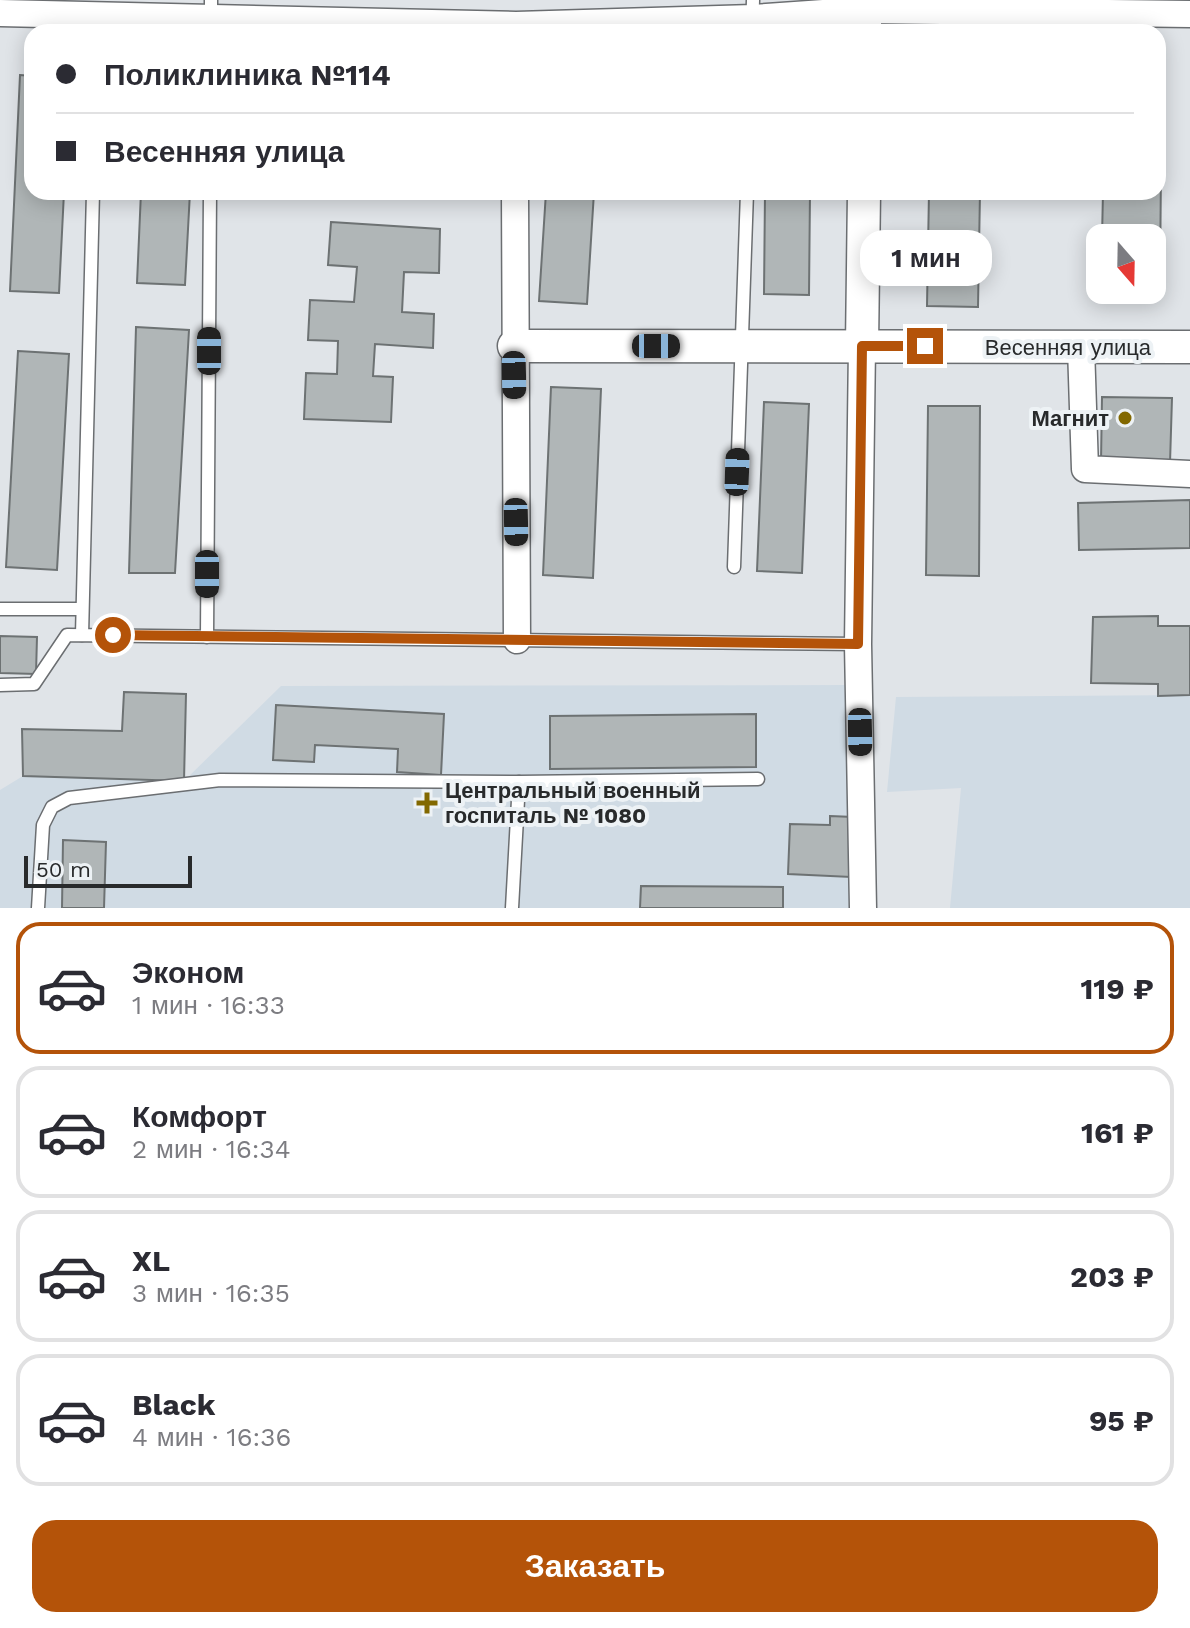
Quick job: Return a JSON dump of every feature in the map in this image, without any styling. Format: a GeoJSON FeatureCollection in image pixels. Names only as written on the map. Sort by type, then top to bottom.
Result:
{"type":"FeatureCollection","features":[{"type":"Feature","properties":{"kind":"street"},"geometry":{"type":"LineString","coordinates":[[0,13],[516,19],[753,17],[1072,7],[1190,14]]}},
{"type":"Feature","properties":{"kind":"street"},"geometry":{"type":"LineString","coordinates":[[515,200],[517,640]]}},
{"type":"Feature","properties":{"kind":"street"},"geometry":{"type":"LineString","coordinates":[[863,908],[858,644],[864,200]]}},
{"type":"Feature","properties":{"kind":"street","name":"Весенняя улица"},"geometry":{"type":"LineString","coordinates":[[514,346],[1190,347]]}},
{"type":"Feature","properties":{"kind":"street"},"geometry":{"type":"LineString","coordinates":[[1081,347],[1085,469],[1190,474]]}},
{"type":"Feature","properties":{"kind":"lane"},"geometry":{"type":"LineString","coordinates":[[82,635],[93,200]]}},
{"type":"Feature","properties":{"kind":"lane"},"geometry":{"type":"LineString","coordinates":[[207,637],[210,200]]}},
{"type":"Feature","properties":{"kind":"lane"},"geometry":{"type":"LineString","coordinates":[[734,567],[747,200]]}},
{"type":"Feature","properties":{"kind":"lane"},"geometry":{"type":"LineString","coordinates":[[0,609],[82,609]]}},
{"type":"Feature","properties":{"kind":"lane"},"geometry":{"type":"LineString","coordinates":[[0,685],[34,684],[67,635],[858,644]]}},
{"type":"Feature","properties":{"kind":"lane"},"geometry":{"type":"LineString","coordinates":[[38,908],[43,825],[52,807],[69,798],[220,780],[519,782],[758,779]]}},
{"type":"Feature","properties":{"kind":"lane"},"geometry":{"type":"LineString","coordinates":[[512,908],[519,782]]}},
{"type":"Feature","properties":{"kind":"shaded area","name":"Центральный военный госпиталь № 1080"},"geometry":{"type":"Polygon","coordinates":[[[852,685],[852,908],[0,908],[0,790],[23,776],[184,781],[281,686],[852,685]]]}},
{"type":"Feature","properties":{"kind":"shaded area"},"geometry":{"type":"Polygon","coordinates":[[[1190,695],[1190,908],[950,908],[961,788],[887,792],[896,697],[1190,695]]]}},
{"type":"Feature","properties":{"kind":"building"},"geometry":{"type":"Polygon","coordinates":[[[20,75],[24,75],[24,200],[64,200],[59,293],[10,291],[20,75]]]}},
{"type":"Feature","properties":{"kind":"building"},"geometry":{"type":"Polygon","coordinates":[[[141,200],[190,200],[185,285],[137,283],[141,200]]]}},
{"type":"Feature","properties":{"kind":"building"},"geometry":{"type":"Polygon","coordinates":[[[545,200],[594,200],[587,304],[539,301],[545,200]]]}},
{"type":"Feature","properties":{"kind":"building"},"geometry":{"type":"Polygon","coordinates":[[[765,200],[810,200],[809,295],[764,294],[765,200]]]}},
{"type":"Feature","properties":{"kind":"building"},"geometry":{"type":"Polygon","coordinates":[[[929,200],[980,200],[978,307],[927,306],[929,200]]]}},
{"type":"Feature","properties":{"kind":"building"},"geometry":{"type":"Polygon","coordinates":[[[1103,200],[1161,200],[1161,224],[1102,224],[1103,200]]]}},
{"type":"Feature","properties":{"kind":"building"},"geometry":{"type":"Polygon","coordinates":[[[331,222],[440,229],[439,273],[404,272],[402,312],[434,314],[433,348],[375,344],[373,376],[393,377],[391,422],[304,419],[306,373],[337,374],[338,341],[308,340],[310,300],[354,302],[357,267],[328,265],[331,222]]]}},
{"type":"Feature","properties":{"kind":"building"},"geometry":{"type":"Polygon","coordinates":[[[136,327],[189,330],[175,573],[129,573],[136,327]]]}},
{"type":"Feature","properties":{"kind":"building"},"geometry":{"type":"Polygon","coordinates":[[[18,351],[69,354],[57,570],[6,567],[18,351]]]}},
{"type":"Feature","properties":{"kind":"building"},"geometry":{"type":"Polygon","coordinates":[[[551,387],[601,389],[593,578],[543,575],[551,387]]]}},
{"type":"Feature","properties":{"kind":"building"},"geometry":{"type":"Polygon","coordinates":[[[1102,397],[1172,398],[1170,463],[1101,462],[1102,397]]]}},
{"type":"Feature","properties":{"kind":"building"},"geometry":{"type":"Polygon","coordinates":[[[764,402],[809,404],[802,573],[757,571],[764,402]]]}},
{"type":"Feature","properties":{"kind":"building"},"geometry":{"type":"Polygon","coordinates":[[[928,406],[980,406],[979,576],[926,575],[928,406]]]}},
{"type":"Feature","properties":{"kind":"building"},"geometry":{"type":"Polygon","coordinates":[[[1190,500],[1190,548],[1079,550],[1078,503],[1190,500]]]}},
{"type":"Feature","properties":{"kind":"building"},"geometry":{"type":"Polygon","coordinates":[[[1158,616],[1158,626],[1190,626],[1190,695],[1158,696],[1158,684],[1091,683],[1093,617],[1158,616]]]}},
{"type":"Feature","properties":{"kind":"building"},"geometry":{"type":"Polygon","coordinates":[[[0,636],[37,637],[36,674],[0,673],[0,636]]]}},
{"type":"Feature","properties":{"kind":"building"},"geometry":{"type":"Polygon","coordinates":[[[124,692],[186,694],[184,781],[23,776],[22,729],[122,731],[124,692]]]}},
{"type":"Feature","properties":{"kind":"building"},"geometry":{"type":"Polygon","coordinates":[[[276,705],[444,714],[441,775],[397,772],[398,749],[315,745],[314,762],[273,760],[276,705]]]}},
{"type":"Feature","properties":{"kind":"building"},"geometry":{"type":"Polygon","coordinates":[[[756,714],[756,767],[550,769],[550,716],[756,714]]]}},
{"type":"Feature","properties":{"kind":"building"},"geometry":{"type":"Polygon","coordinates":[[[830,816],[853,817],[851,877],[788,874],[790,824],[830,825],[830,816]]]}},
{"type":"Feature","properties":{"kind":"building"},"geometry":{"type":"Polygon","coordinates":[[[63,840],[106,842],[104,908],[62,908],[63,840]]]}},
{"type":"Feature","properties":{"kind":"building"},"geometry":{"type":"Polygon","coordinates":[[[641,886],[783,887],[783,908],[640,908],[641,886]]]}},
{"type":"Feature","properties":{"kind":"place","name":"Магнит"},"geometry":{"type":"Point","coordinates":[1125,418]}},
{"type":"Feature","properties":{"kind":"place","name":"Центральный военный госпиталь № 1080"},"geometry":{"type":"Point","coordinates":[427,803]}},
{"type":"Feature","properties":{"kind":"route"},"geometry":{"type":"LineString","coordinates":[[113,635],[858,644],[862,346],[925,346]]}}]}
